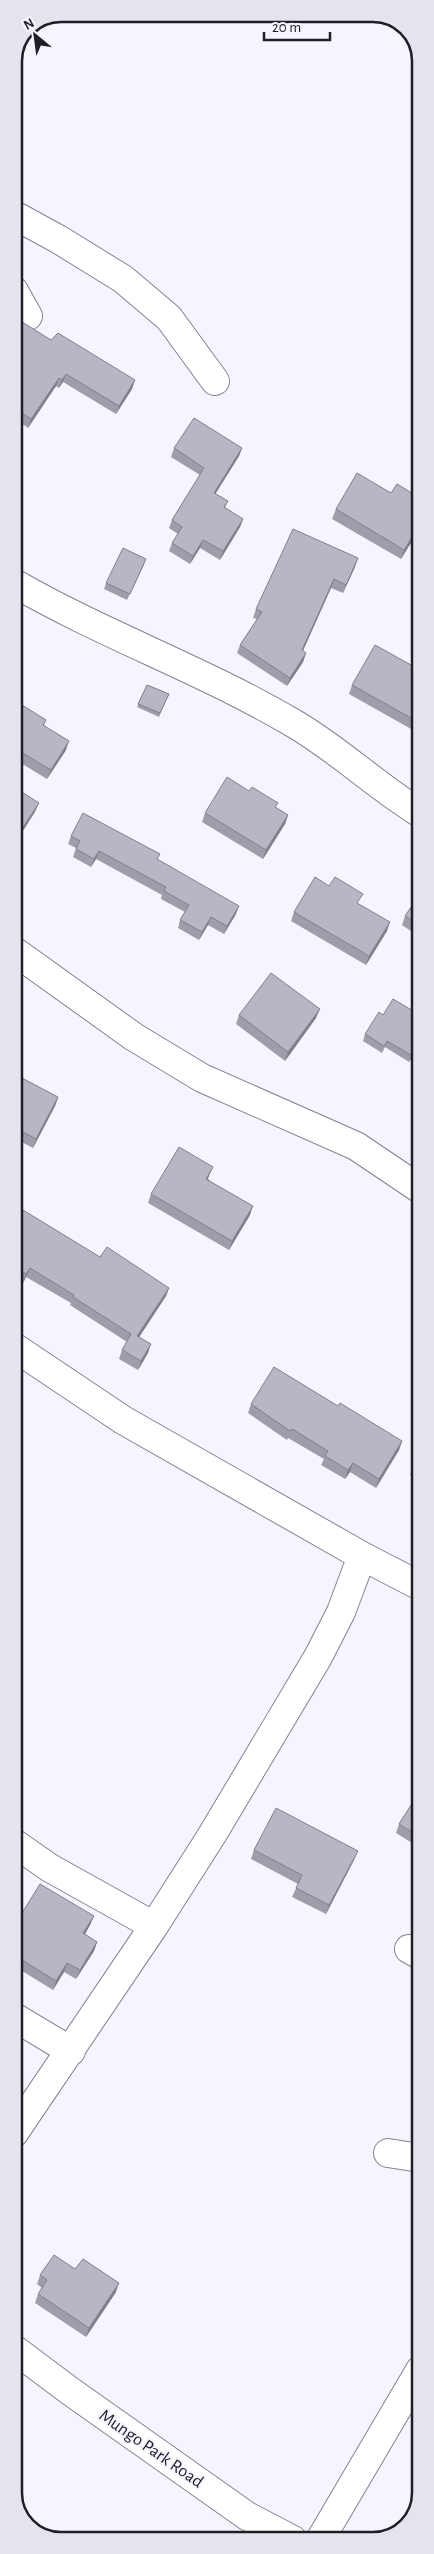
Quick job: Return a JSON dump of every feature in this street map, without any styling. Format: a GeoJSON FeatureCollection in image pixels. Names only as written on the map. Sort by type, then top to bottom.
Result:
{"type":"FeatureCollection","features":[{"type":"Feature","properties":{"kind":"street"},"geometry":{"type":"LineString","coordinates":[[23,220],[123,279],[169,318],[215,382]]}},
{"type":"Feature","properties":{"kind":"street"},"geometry":{"type":"LineString","coordinates":[[23,307],[28,316]]}},
{"type":"Feature","properties":{"kind":"street"},"geometry":{"type":"LineString","coordinates":[[23,588],[112,634],[211,679],[294,724],[411,807]]}},
{"type":"Feature","properties":{"kind":"street"},"geometry":{"type":"LineString","coordinates":[[23,957],[134,1037],[202,1078],[356,1146],[411,1183]]}},
{"type":"Feature","properties":{"kind":"street"},"geometry":{"type":"LineString","coordinates":[[23,1353],[123,1420],[362,1556],[412,1582]]}},
{"type":"Feature","properties":{"kind":"street"},"geometry":{"type":"LineString","coordinates":[[23,2118],[34,2100],[71,2051],[212,1835],[318,1657],[341,1612],[362,1556]]}},
{"type":"Feature","properties":{"kind":"street"},"geometry":{"type":"LineString","coordinates":[[23,1849],[50,1868],[154,1926]]}},
{"type":"Feature","properties":{"kind":"street"},"geometry":{"type":"LineString","coordinates":[[23,2022],[71,2051]]}},
{"type":"Feature","properties":{"kind":"street"},"geometry":{"type":"LineString","coordinates":[[388,2153],[412,2157]]}},
{"type":"Feature","properties":{"kind":"street","name":"Mungo Park Road"},"geometry":{"type":"LineString","coordinates":[[23,2356],[247,2516],[276,2531]]}},
{"type":"Feature","properties":{"kind":"street"},"geometry":{"type":"LineString","coordinates":[[325,2531],[412,2384]]}},
{"type":"Feature","properties":{"kind":"building"},"geometry":{"type":"Polygon","coordinates":[[[23,323],[51,340],[58,333],[135,380],[119,406],[66,374],[62,380],[59,378],[31,419],[23,414],[23,323]]]}},
{"type":"Feature","properties":{"kind":"building"},"geometry":{"type":"Polygon","coordinates":[[[194,418],[242,448],[214,493],[228,501],[224,507],[243,519],[223,551],[203,540],[193,556],[172,543],[182,527],[172,520],[204,468],[174,448],[194,418]]]}},
{"type":"Feature","properties":{"kind":"building"},"geometry":{"type":"Polygon","coordinates":[[[357,473],[391,493],[397,484],[411,493],[411,538],[404,550],[336,509],[357,473]]]}},
{"type":"Feature","properties":{"kind":"building"},"geometry":{"type":"Polygon","coordinates":[[[293,529],[358,558],[346,585],[334,579],[302,650],[306,653],[290,678],[240,645],[262,612],[256,609],[293,529]]]}},
{"type":"Feature","properties":{"kind":"building"},"geometry":{"type":"Polygon","coordinates":[[[123,548],[146,559],[130,594],[106,583],[123,548]]]}},
{"type":"Feature","properties":{"kind":"building"},"geometry":{"type":"Polygon","coordinates":[[[375,645],[411,665],[411,718],[352,685],[375,645]]]}},
{"type":"Feature","properties":{"kind":"building"},"geometry":{"type":"Polygon","coordinates":[[[147,685],[169,694],[160,713],[138,704],[147,685]]]}},
{"type":"Feature","properties":{"kind":"building"},"geometry":{"type":"Polygon","coordinates":[[[23,706],[46,720],[43,725],[69,741],[51,770],[23,753],[23,706]]]}},
{"type":"Feature","properties":{"kind":"building"},"geometry":{"type":"Polygon","coordinates":[[[227,777],[249,791],[252,787],[278,803],[275,807],[288,815],[266,850],[205,813],[227,777]]]}},
{"type":"Feature","properties":{"kind":"building"},"geometry":{"type":"Polygon","coordinates":[[[23,793],[39,803],[23,827],[23,793]]]}},
{"type":"Feature","properties":{"kind":"building"},"geometry":{"type":"Polygon","coordinates":[[[83,813],[160,854],[157,859],[239,906],[227,926],[211,917],[202,932],[180,920],[189,905],[164,891],[166,887],[99,851],[94,859],[76,849],[80,841],[71,836],[83,813]]]}},
{"type":"Feature","properties":{"kind":"building"},"geometry":{"type":"Polygon","coordinates":[[[315,877],[329,886],[335,877],[363,894],[357,903],[390,922],[369,956],[294,912],[315,877]]]}},
{"type":"Feature","properties":{"kind":"building"},"geometry":{"type":"Polygon","coordinates":[[[411,907],[411,920],[405,916],[411,907]]]}},
{"type":"Feature","properties":{"kind":"building"},"geometry":{"type":"Polygon","coordinates":[[[271,973],[320,1009],[288,1052],[239,1015],[271,973]]]}},
{"type":"Feature","properties":{"kind":"building"},"geometry":{"type":"Polygon","coordinates":[[[393,999],[411,1010],[411,1055],[387,1041],[384,1046],[365,1034],[379,1012],[383,1015],[393,999]]]}},
{"type":"Feature","properties":{"kind":"building"},"geometry":{"type":"Polygon","coordinates":[[[23,1079],[58,1097],[36,1139],[23,1132],[23,1079]]]}},
{"type":"Feature","properties":{"kind":"building"},"geometry":{"type":"Polygon","coordinates":[[[179,1147],[213,1167],[206,1179],[253,1206],[232,1241],[151,1194],[179,1147]]]}},
{"type":"Feature","properties":{"kind":"building"},"geometry":{"type":"Polygon","coordinates":[[[23,1210],[100,1257],[107,1247],[169,1288],[137,1336],[151,1344],[141,1361],[122,1350],[131,1334],[30,1268],[26,1274],[23,1272],[23,1210]]]}},
{"type":"Feature","properties":{"kind":"building"},"geometry":{"type":"Polygon","coordinates":[[[274,1367],[338,1406],[340,1403],[402,1441],[379,1479],[353,1463],[348,1470],[325,1456],[328,1451],[292,1429],[290,1431],[251,1404],[274,1367]]]}},
{"type":"Feature","properties":{"kind":"building"},"geometry":{"type":"Polygon","coordinates":[[[412,1804],[412,1832],[399,1824],[412,1804]]]}},
{"type":"Feature","properties":{"kind":"building"},"geometry":{"type":"Polygon","coordinates":[[[276,1808],[358,1851],[329,1905],[296,1888],[302,1875],[254,1850],[276,1808]]]}},
{"type":"Feature","properties":{"kind":"building"},"geometry":{"type":"Polygon","coordinates":[[[40,1884],[94,1916],[83,1933],[97,1942],[80,1970],[67,1963],[56,1981],[23,1961],[23,1911],[40,1884]]]}},
{"type":"Feature","properties":{"kind":"building"},"geometry":{"type":"Polygon","coordinates":[[[54,2255],[75,2269],[83,2259],[119,2283],[89,2328],[38,2294],[47,2280],[40,2275],[54,2255]]]}}]}
